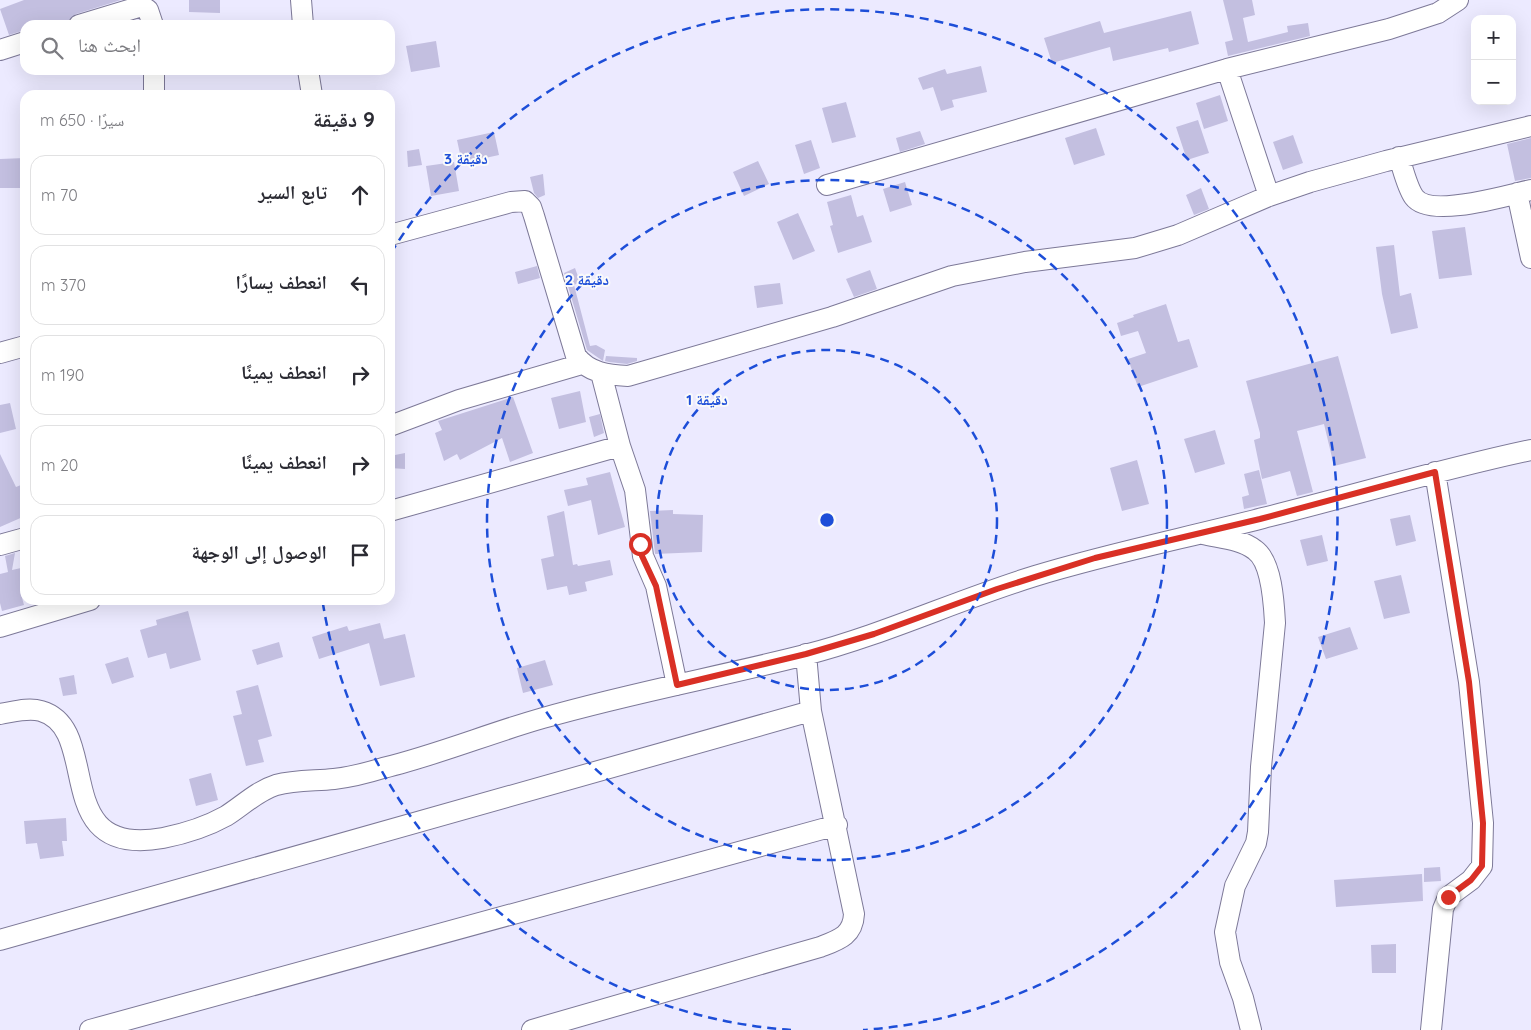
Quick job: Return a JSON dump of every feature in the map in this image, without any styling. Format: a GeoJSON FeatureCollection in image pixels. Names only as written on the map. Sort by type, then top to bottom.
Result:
{"type":"FeatureCollection","features":[{"type":"Feature","properties":{"kind":"street"},"geometry":{"type":"LineString","coordinates":[[301,0],[303,20]]}},
{"type":"Feature","properties":{"kind":"street"},"geometry":{"type":"LineString","coordinates":[[827,185],[1227,69],[1389,29],[1438,13],[1458,0]]}},
{"type":"Feature","properties":{"kind":"street"},"geometry":{"type":"LineString","coordinates":[[96,20],[142,6],[148,10],[152,20]]}},
{"type":"Feature","properties":{"kind":"street"},"geometry":{"type":"LineString","coordinates":[[0,50],[20,44]]}},
{"type":"Feature","properties":{"kind":"street"},"geometry":{"type":"LineString","coordinates":[[1227,69],[1269,196]]}},
{"type":"Feature","properties":{"kind":"street"},"geometry":{"type":"LineString","coordinates":[[154,75],[154,90]]}},
{"type":"Feature","properties":{"kind":"street"},"geometry":{"type":"LineString","coordinates":[[309,75],[311,90]]}},
{"type":"Feature","properties":{"kind":"street"},"geometry":{"type":"LineString","coordinates":[[395,234],[511,202],[526,201],[531,207],[534,216],[572,344],[582,364],[601,373],[628,376],[832,317],[952,276],[1025,262],[1135,248],[1178,235],[1269,196],[1310,182],[1398,158],[1531,126]]}},
{"type":"Feature","properties":{"kind":"street"},"geometry":{"type":"LineString","coordinates":[[1398,158],[1414,197],[1428,205],[1450,207],[1524,191],[1531,258]]}},
{"type":"Feature","properties":{"kind":"street"},"geometry":{"type":"LineString","coordinates":[[0,354],[20,348]]}},
{"type":"Feature","properties":{"kind":"street"},"geometry":{"type":"LineString","coordinates":[[395,424],[459,400],[582,364]]}},
{"type":"Feature","properties":{"kind":"street"},"geometry":{"type":"LineString","coordinates":[[601,373],[620,446],[635,490],[642,556],[656,586],[677,685]]}},
{"type":"Feature","properties":{"kind":"street"},"geometry":{"type":"LineString","coordinates":[[395,510],[620,446]]}},
{"type":"Feature","properties":{"kind":"street"},"geometry":{"type":"LineString","coordinates":[[0,714],[38,710],[56,719],[64,729],[75,753],[83,795],[96,820],[105,831],[117,837],[134,841],[176,835],[221,819],[262,791],[276,785],[352,776],[389,767],[543,718],[806,654],[874,634],[1031,577],[1095,558],[1260,519],[1435,472],[1531,450]]}},
{"type":"Feature","properties":{"kind":"street"},"geometry":{"type":"LineString","coordinates":[[1431,1030],[1443,909],[1448,897],[1478,873],[1484,857],[1483,823],[1469,682],[1435,472]]}},
{"type":"Feature","properties":{"kind":"street"},"geometry":{"type":"LineString","coordinates":[[1197,533],[1246,544],[1257,551],[1264,560],[1274,602],[1275,623],[1261,767],[1258,832],[1256,843],[1235,886],[1225,932],[1230,962],[1243,998],[1250,1030]]}},
{"type":"Feature","properties":{"kind":"street"},"geometry":{"type":"LineString","coordinates":[[0,545],[20,539]]}},
{"type":"Feature","properties":{"kind":"street"},"geometry":{"type":"LineString","coordinates":[[0,627],[73,605]]}},
{"type":"Feature","properties":{"kind":"street"},"geometry":{"type":"LineString","coordinates":[[532,1030],[820,947],[847,935],[852,928],[854,914],[837,824],[811,711],[806,654]]}},
{"type":"Feature","properties":{"kind":"street"},"geometry":{"type":"LineString","coordinates":[[0,940],[811,711]]}},
{"type":"Feature","properties":{"kind":"street"},"geometry":{"type":"LineString","coordinates":[[90,1030],[837,824]]}},
{"type":"Feature","properties":{"kind":"building"},"geometry":{"type":"Polygon","coordinates":[[[24,0],[121,0],[76,14],[69,20],[20,20],[20,32],[9,35],[0,9],[24,0]]]}},
{"type":"Feature","properties":{"kind":"building"},"geometry":{"type":"Polygon","coordinates":[[[189,0],[220,0],[220,13],[189,12],[189,0]]]}},
{"type":"Feature","properties":{"kind":"building"},"geometry":{"type":"Polygon","coordinates":[[[1223,0],[1252,0],[1255,15],[1243,18],[1248,42],[1288,32],[1287,26],[1308,23],[1310,36],[1228,56],[1225,42],[1233,40],[1223,0]]]}},
{"type":"Feature","properties":{"kind":"building"},"geometry":{"type":"Polygon","coordinates":[[[1191,11],[1199,44],[1169,52],[1168,48],[1113,61],[1110,47],[1052,63],[1044,38],[1100,21],[1104,33],[1191,11]]]}},
{"type":"Feature","properties":{"kind":"building"},"geometry":{"type":"Polygon","coordinates":[[[436,41],[440,67],[411,72],[406,46],[436,41]]]}},
{"type":"Feature","properties":{"kind":"building"},"geometry":{"type":"Polygon","coordinates":[[[981,66],[987,92],[952,100],[954,107],[941,111],[933,87],[923,90],[918,78],[945,69],[947,74],[981,66]]]}},
{"type":"Feature","properties":{"kind":"building"},"geometry":{"type":"Polygon","coordinates":[[[1220,95],[1228,121],[1204,129],[1196,103],[1220,95]]]}},
{"type":"Feature","properties":{"kind":"building"},"geometry":{"type":"Polygon","coordinates":[[[846,102],[856,137],[832,143],[822,108],[846,102]]]}},
{"type":"Feature","properties":{"kind":"building"},"geometry":{"type":"Polygon","coordinates":[[[1198,120],[1209,153],[1187,160],[1176,127],[1198,120]]]}},
{"type":"Feature","properties":{"kind":"building"},"geometry":{"type":"Polygon","coordinates":[[[1096,128],[1105,155],[1074,165],[1065,138],[1096,128]]]}},
{"type":"Feature","properties":{"kind":"building"},"geometry":{"type":"Polygon","coordinates":[[[920,131],[925,144],[900,152],[896,138],[920,131]]]}},
{"type":"Feature","properties":{"kind":"building"},"geometry":{"type":"Polygon","coordinates":[[[494,132],[499,155],[462,163],[457,140],[494,132]]]}},
{"type":"Feature","properties":{"kind":"building"},"geometry":{"type":"Polygon","coordinates":[[[1293,135],[1303,163],[1283,170],[1273,142],[1293,135]]]}},
{"type":"Feature","properties":{"kind":"building"},"geometry":{"type":"Polygon","coordinates":[[[1531,138],[1531,178],[1515,181],[1507,144],[1531,138]]]}},
{"type":"Feature","properties":{"kind":"building"},"geometry":{"type":"Polygon","coordinates":[[[811,140],[820,168],[804,174],[795,145],[811,140]]]}},
{"type":"Feature","properties":{"kind":"building"},"geometry":{"type":"Polygon","coordinates":[[[419,149],[422,165],[408,167],[407,151],[419,149]]]}},
{"type":"Feature","properties":{"kind":"building"},"geometry":{"type":"Polygon","coordinates":[[[20,158],[20,188],[0,188],[0,159],[20,158]]]}},
{"type":"Feature","properties":{"kind":"building"},"geometry":{"type":"Polygon","coordinates":[[[758,161],[769,184],[744,196],[733,172],[758,161]]]}},
{"type":"Feature","properties":{"kind":"building"},"geometry":{"type":"Polygon","coordinates":[[[454,162],[459,191],[431,196],[426,166],[454,162]]]}},
{"type":"Feature","properties":{"kind":"building"},"geometry":{"type":"Polygon","coordinates":[[[543,174],[545,195],[538,198],[534,193],[530,177],[543,174]]]}},
{"type":"Feature","properties":{"kind":"building"},"geometry":{"type":"Polygon","coordinates":[[[905,182],[912,205],[890,212],[883,189],[905,182]]]}},
{"type":"Feature","properties":{"kind":"building"},"geometry":{"type":"Polygon","coordinates":[[[1201,188],[1209,209],[1194,215],[1186,195],[1201,188]]]}},
{"type":"Feature","properties":{"kind":"building"},"geometry":{"type":"Polygon","coordinates":[[[851,195],[857,217],[863,215],[872,242],[838,253],[830,226],[833,225],[827,202],[851,195]]]}},
{"type":"Feature","properties":{"kind":"building"},"geometry":{"type":"Polygon","coordinates":[[[798,213],[815,251],[793,260],[777,222],[798,213]]]}},
{"type":"Feature","properties":{"kind":"building"},"geometry":{"type":"Polygon","coordinates":[[[1465,227],[1472,275],[1439,279],[1432,231],[1465,227]]]}},
{"type":"Feature","properties":{"kind":"building"},"geometry":{"type":"Polygon","coordinates":[[[1394,245],[1400,296],[1411,293],[1418,328],[1391,334],[1382,294],[1376,247],[1394,245]]]}},
{"type":"Feature","properties":{"kind":"building"},"geometry":{"type":"Polygon","coordinates":[[[537,266],[540,278],[518,284],[515,272],[537,266]]]}},
{"type":"Feature","properties":{"kind":"building"},"geometry":{"type":"Polygon","coordinates":[[[575,268],[580,282],[574,285],[590,346],[596,345],[605,350],[603,361],[587,350],[564,273],[575,268]]]}},
{"type":"Feature","properties":{"kind":"building"},"geometry":{"type":"Polygon","coordinates":[[[870,270],[877,289],[854,297],[846,279],[870,270]]]}},
{"type":"Feature","properties":{"kind":"building"},"geometry":{"type":"Polygon","coordinates":[[[780,283],[783,304],[757,308],[754,286],[780,283]]]}},
{"type":"Feature","properties":{"kind":"building"},"geometry":{"type":"Polygon","coordinates":[[[1166,304],[1178,342],[1189,339],[1198,367],[1138,387],[1128,359],[1146,353],[1138,331],[1121,336],[1117,323],[1134,317],[1133,315],[1166,304]]]}},
{"type":"Feature","properties":{"kind":"building"},"geometry":{"type":"Polygon","coordinates":[[[606,356],[637,358],[637,361],[627,364],[609,362],[605,361],[606,356]]]}},
{"type":"Feature","properties":{"kind":"building"},"geometry":{"type":"Polygon","coordinates":[[[1338,356],[1366,458],[1334,466],[1324,424],[1297,431],[1313,492],[1297,496],[1290,471],[1262,479],[1254,440],[1260,438],[1260,433],[1246,381],[1338,356]]]}},
{"type":"Feature","properties":{"kind":"building"},"geometry":{"type":"Polygon","coordinates":[[[580,391],[586,422],[559,429],[551,398],[580,391]]]}},
{"type":"Feature","properties":{"kind":"building"},"geometry":{"type":"Polygon","coordinates":[[[513,397],[533,453],[510,462],[502,438],[460,460],[457,454],[444,461],[435,433],[442,430],[438,421],[513,397]]]}},
{"type":"Feature","properties":{"kind":"building"},"geometry":{"type":"Polygon","coordinates":[[[10,403],[16,429],[0,433],[0,405],[10,403]]]}},
{"type":"Feature","properties":{"kind":"building"},"geometry":{"type":"Polygon","coordinates":[[[600,414],[604,433],[594,437],[589,417],[600,414]]]}},
{"type":"Feature","properties":{"kind":"building"},"geometry":{"type":"Polygon","coordinates":[[[1215,430],[1225,464],[1195,473],[1184,439],[1215,430]]]}},
{"type":"Feature","properties":{"kind":"building"},"geometry":{"type":"Polygon","coordinates":[[[405,453],[405,469],[395,468],[395,455],[405,453]]]}},
{"type":"Feature","properties":{"kind":"building"},"geometry":{"type":"Polygon","coordinates":[[[0,454],[16,487],[20,485],[20,518],[0,527],[0,454]]]}},
{"type":"Feature","properties":{"kind":"building"},"geometry":{"type":"Polygon","coordinates":[[[1137,460],[1149,504],[1122,511],[1110,468],[1137,460]]]}},
{"type":"Feature","properties":{"kind":"building"},"geometry":{"type":"Polygon","coordinates":[[[1259,470],[1267,504],[1244,509],[1242,497],[1249,495],[1244,474],[1259,470]]]}},
{"type":"Feature","properties":{"kind":"building"},"geometry":{"type":"Polygon","coordinates":[[[610,472],[625,527],[598,535],[591,500],[568,506],[564,490],[588,485],[586,478],[610,472]]]}},
{"type":"Feature","properties":{"kind":"building"},"geometry":{"type":"Polygon","coordinates":[[[673,510],[673,514],[703,515],[702,552],[655,554],[650,511],[673,510]]]}},
{"type":"Feature","properties":{"kind":"building"},"geometry":{"type":"Polygon","coordinates":[[[564,511],[573,565],[577,564],[578,566],[610,560],[613,575],[585,582],[587,591],[569,595],[567,586],[547,590],[541,559],[554,556],[547,516],[564,511]]]}},
{"type":"Feature","properties":{"kind":"building"},"geometry":{"type":"Polygon","coordinates":[[[1410,515],[1416,541],[1396,546],[1390,519],[1410,515]]]}},
{"type":"Feature","properties":{"kind":"building"},"geometry":{"type":"Polygon","coordinates":[[[1322,535],[1328,561],[1307,566],[1300,540],[1322,535]]]}},
{"type":"Feature","properties":{"kind":"building"},"geometry":{"type":"Polygon","coordinates":[[[15,553],[12,570],[20,568],[20,605],[24,605],[2,611],[0,603],[0,574],[8,572],[5,556],[15,553]]]}},
{"type":"Feature","properties":{"kind":"building"},"geometry":{"type":"Polygon","coordinates":[[[1401,575],[1410,613],[1384,619],[1374,581],[1401,575]]]}},
{"type":"Feature","properties":{"kind":"building"},"geometry":{"type":"Polygon","coordinates":[[[188,611],[201,660],[170,669],[166,653],[148,658],[140,630],[157,625],[156,620],[188,611]]]}},
{"type":"Feature","properties":{"kind":"building"},"geometry":{"type":"Polygon","coordinates":[[[380,623],[384,639],[405,634],[415,677],[380,686],[369,643],[319,659],[312,637],[347,626],[349,631],[380,623]]]}},
{"type":"Feature","properties":{"kind":"building"},"geometry":{"type":"Polygon","coordinates":[[[1350,627],[1358,649],[1326,659],[1318,637],[1350,627]]]}},
{"type":"Feature","properties":{"kind":"building"},"geometry":{"type":"Polygon","coordinates":[[[279,642],[283,657],[257,665],[252,650],[279,642]]]}},
{"type":"Feature","properties":{"kind":"building"},"geometry":{"type":"Polygon","coordinates":[[[128,657],[134,677],[112,684],[105,664],[128,657]]]}},
{"type":"Feature","properties":{"kind":"building"},"geometry":{"type":"Polygon","coordinates":[[[545,660],[553,685],[523,693],[517,668],[545,660]]]}},
{"type":"Feature","properties":{"kind":"building"},"geometry":{"type":"Polygon","coordinates":[[[74,675],[77,694],[63,696],[59,678],[74,675]]]}},
{"type":"Feature","properties":{"kind":"building"},"geometry":{"type":"Polygon","coordinates":[[[258,685],[272,736],[258,740],[264,762],[246,766],[233,716],[242,714],[236,691],[258,685]]]}},
{"type":"Feature","properties":{"kind":"building"},"geometry":{"type":"Polygon","coordinates":[[[211,773],[218,800],[196,806],[189,779],[211,773]]]}},
{"type":"Feature","properties":{"kind":"building"},"geometry":{"type":"Polygon","coordinates":[[[66,818],[67,841],[62,841],[64,856],[40,859],[37,843],[26,844],[24,821],[66,818]]]}},
{"type":"Feature","properties":{"kind":"building"},"geometry":{"type":"Polygon","coordinates":[[[1440,867],[1441,881],[1424,882],[1424,868],[1440,867]]]}},
{"type":"Feature","properties":{"kind":"building"},"geometry":{"type":"Polygon","coordinates":[[[1422,874],[1423,901],[1336,907],[1334,880],[1422,874]]]}},
{"type":"Feature","properties":{"kind":"building"},"geometry":{"type":"Polygon","coordinates":[[[1396,944],[1396,973],[1372,973],[1371,945],[1396,944]]]}},
{"type":"Feature","properties":{"kind":"route"},"geometry":{"type":"LineString","coordinates":[[640,544],[642,556],[656,586],[677,685],[806,654],[874,634],[1031,577],[1095,558],[1155,542],[1260,519],[1435,472],[1469,682],[1483,823],[1484,857],[1482,866],[1471,880],[1448,897]]}}]}
